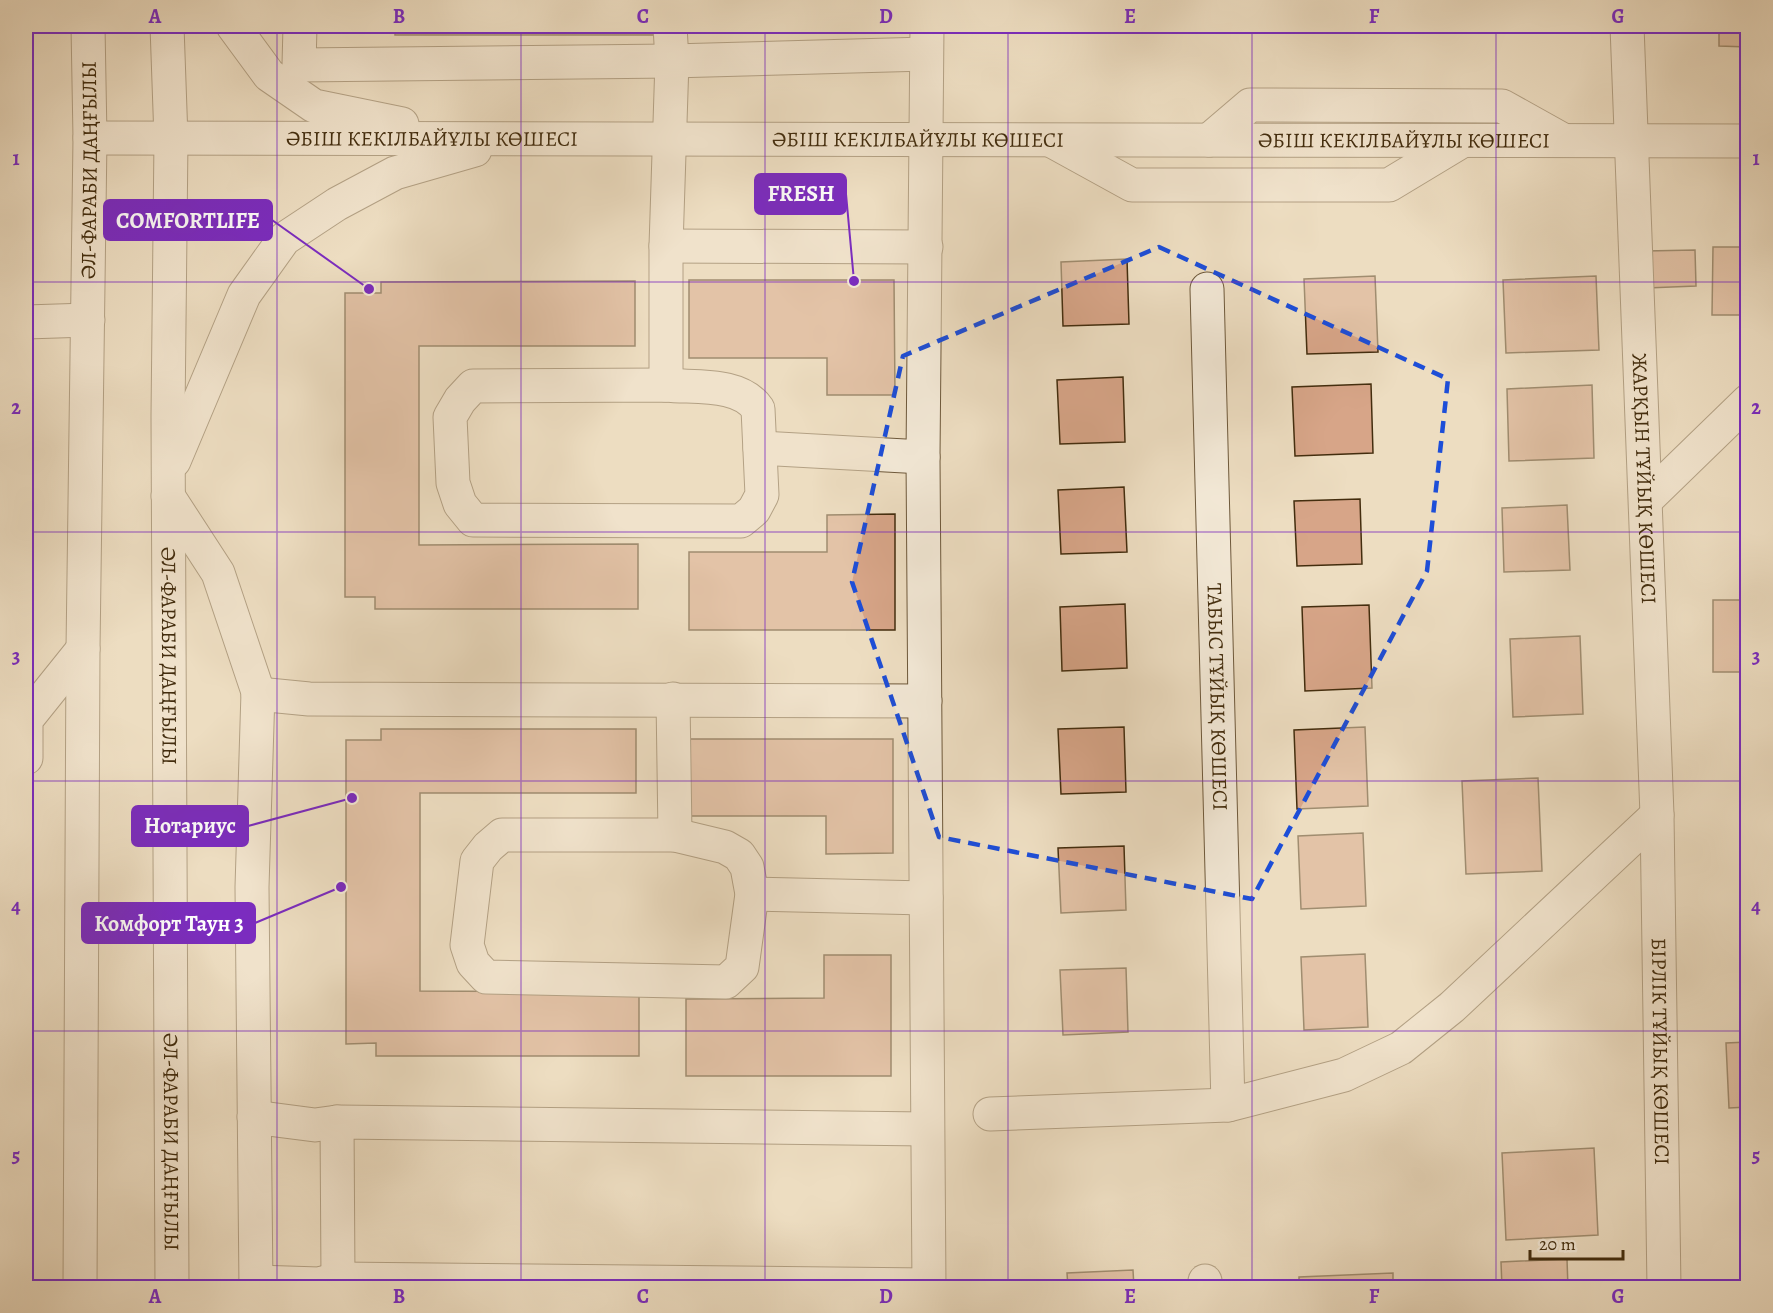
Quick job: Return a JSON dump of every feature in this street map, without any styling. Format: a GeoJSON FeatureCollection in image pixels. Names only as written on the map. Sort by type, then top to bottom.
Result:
{"type":"FeatureCollection","features":[{"type":"Feature","properties":{"kind":"street","name":"ӘЛ-ФАРАБИ ДАҢҒЫЛЫ"},"geometry":{"type":"LineString","coordinates":[[80,1287],[83,649],[90,138],[88,26]]}},
{"type":"Feature","properties":{"kind":"street","name":"ӘЛ-ФАРАБИ ДАҢҒЫЛЫ"},"geometry":{"type":"LineString","coordinates":[[167,26],[171,139],[168,485],[172,1287]]}},
{"type":"Feature","properties":{"kind":"street"},"geometry":{"type":"LineString","coordinates":[[233,26],[269,75],[314,106],[375,120],[511,140]]}},
{"type":"Feature","properties":{"kind":"street"},"geometry":{"type":"LineString","coordinates":[[300,26],[299,65],[672,61],[926,40],[923,457],[928,1286],[666,1285],[338,1279],[319,1284],[256,1285],[252,886],[258,694],[218,573],[168,485],[244,295],[284,239],[337,204],[395,173],[511,140]]}},
{"type":"Feature","properties":{"kind":"street"},"geometry":{"type":"LineString","coordinates":[[666,386],[666,246],[672,61],[670,26]]}},
{"type":"Feature","properties":{"kind":"street","name":"ЖАРҚЫН ТҰЙЫҚ КӨШЕСІ"},"geometry":{"type":"LineString","coordinates":[[1628,26],[1657,815]]}},
{"type":"Feature","properties":{"kind":"street"},"geometry":{"type":"LineString","coordinates":[[1209,140],[1250,105],[1502,106],[1565,141]]}},
{"type":"Feature","properties":{"kind":"street","name":"ӘБІШ КЕКІЛБАЙҰЛЫ КӨШЕСІ"},"geometry":{"type":"LineString","coordinates":[[90,138],[1748,141]]}},
{"type":"Feature","properties":{"kind":"street"},"geometry":{"type":"LineString","coordinates":[[1051,140],[1132,185],[1389,185],[1462,141]]}},
{"type":"Feature","properties":{"kind":"street"},"geometry":{"type":"LineString","coordinates":[[666,246],[926,247]]}},
{"type":"Feature","properties":{"kind":"street","name":"ТАБЫС ТҰЙЫҚ КӨШЕСІ"},"geometry":{"type":"LineString","coordinates":[[1207,289],[1228,1105]]}},
{"type":"Feature","properties":{"kind":"street"},"geometry":{"type":"LineString","coordinates":[[26,322],[88,320]]}},
{"type":"Feature","properties":{"kind":"street"},"geometry":{"type":"LineString","coordinates":[[473,386],[666,386],[737,391],[751,399],[758,410],[760,448],[762,495],[754,510],[741,521],[473,520],[460,504],[453,483],[450,417],[460,400],[473,386]]}},
{"type":"Feature","properties":{"kind":"street"},"geometry":{"type":"LineString","coordinates":[[1646,500],[1748,401]]}},
{"type":"Feature","properties":{"kind":"street"},"geometry":{"type":"LineString","coordinates":[[760,448],[923,457]]}},
{"type":"Feature","properties":{"kind":"street"},"geometry":{"type":"LineString","coordinates":[[26,758],[26,720],[83,649]]}},
{"type":"Feature","properties":{"kind":"street"},"geometry":{"type":"LineString","coordinates":[[258,694],[309,699],[925,701]]}},
{"type":"Feature","properties":{"kind":"street"},"geometry":{"type":"LineString","coordinates":[[674,699],[675,835]]}},
{"type":"Feature","properties":{"kind":"street"},"geometry":{"type":"LineString","coordinates":[[990,1114],[1228,1105],[1344,1075],[1401,1048],[1452,1007],[1657,815]]}},
{"type":"Feature","properties":{"kind":"street","name":"БІРЛІК ТҰЙЫҚ КӨШЕСІ"},"geometry":{"type":"LineString","coordinates":[[1657,815],[1664,1287]]}},
{"type":"Feature","properties":{"kind":"street"},"geometry":{"type":"LineString","coordinates":[[502,835],[675,835],[725,847],[739,855],[747,867],[752,894],[742,967],[726,982],[486,977],[473,963],[467,945],[477,861],[488,846],[502,835]]}},
{"type":"Feature","properties":{"kind":"street"},"geometry":{"type":"LineString","coordinates":[[752,894],[926,898]]}},
{"type":"Feature","properties":{"kind":"street"},"geometry":{"type":"LineString","coordinates":[[254,1117],[315,1125],[337,1122],[927,1129]]}},
{"type":"Feature","properties":{"kind":"street"},"geometry":{"type":"LineString","coordinates":[[337,1122],[338,1279]]}},
{"type":"Feature","properties":{"kind":"highlighted area"},"geometry":{"type":"Polygon","coordinates":[[[1159,247],[1448,379],[1427,571],[1252,899],[939,837],[852,582],[903,356],[1159,247]]]}},
{"type":"Feature","properties":{"kind":"building"},"geometry":{"type":"Polygon","coordinates":[[[395,26],[658,26],[658,35],[395,35],[395,26]]]}},
{"type":"Feature","properties":{"kind":"building"},"geometry":{"type":"Polygon","coordinates":[[[1719,26],[1748,26],[1748,47],[1719,46],[1719,26]]]}},
{"type":"Feature","properties":{"kind":"building"},"geometry":{"type":"Polygon","coordinates":[[[1713,247],[1748,247],[1748,315],[1712,315],[1713,247]]]}},
{"type":"Feature","properties":{"kind":"building"},"geometry":{"type":"Polygon","coordinates":[[[1695,250],[1696,286],[1647,288],[1646,251],[1695,250]]]}},
{"type":"Feature","properties":{"kind":"building"},"geometry":{"type":"Polygon","coordinates":[[[1127,259],[1129,324],[1063,326],[1061,262],[1127,259]]]}},
{"type":"Feature","properties":{"kind":"building"},"geometry":{"type":"Polygon","coordinates":[[[1375,276],[1378,352],[1307,354],[1304,279],[1375,276]]]}},
{"type":"Feature","properties":{"kind":"building"},"geometry":{"type":"Polygon","coordinates":[[[1596,276],[1599,350],[1506,353],[1503,280],[1596,276]]]}},
{"type":"Feature","properties":{"kind":"building"},"geometry":{"type":"Polygon","coordinates":[[[689,280],[894,280],[895,395],[827,395],[827,358],[689,358],[689,280]]]}},
{"type":"Feature","properties":{"kind":"building"},"geometry":{"type":"Polygon","coordinates":[[[635,281],[635,346],[419,346],[419,545],[638,544],[638,609],[375,609],[375,597],[345,597],[345,293],[381,293],[381,282],[635,281]]]}},
{"type":"Feature","properties":{"kind":"building"},"geometry":{"type":"Polygon","coordinates":[[[1123,377],[1125,442],[1060,444],[1057,380],[1123,377]]]}},
{"type":"Feature","properties":{"kind":"building"},"geometry":{"type":"Polygon","coordinates":[[[1371,384],[1373,453],[1295,456],[1292,387],[1371,384]]]}},
{"type":"Feature","properties":{"kind":"building"},"geometry":{"type":"Polygon","coordinates":[[[1592,385],[1594,458],[1509,461],[1507,389],[1592,385]]]}},
{"type":"Feature","properties":{"kind":"building"},"geometry":{"type":"Polygon","coordinates":[[[1124,487],[1127,552],[1061,554],[1058,490],[1124,487]]]}},
{"type":"Feature","properties":{"kind":"building"},"geometry":{"type":"Polygon","coordinates":[[[1360,499],[1362,564],[1297,566],[1294,501],[1360,499]]]}},
{"type":"Feature","properties":{"kind":"building"},"geometry":{"type":"Polygon","coordinates":[[[1567,505],[1570,570],[1504,572],[1502,508],[1567,505]]]}},
{"type":"Feature","properties":{"kind":"building"},"geometry":{"type":"Polygon","coordinates":[[[895,514],[895,630],[689,630],[689,552],[827,552],[827,515],[895,514]]]}},
{"type":"Feature","properties":{"kind":"building"},"geometry":{"type":"Polygon","coordinates":[[[1713,600],[1748,600],[1748,672],[1713,672],[1713,600]]]}},
{"type":"Feature","properties":{"kind":"building"},"geometry":{"type":"Polygon","coordinates":[[[1125,604],[1127,668],[1062,671],[1060,607],[1125,604]]]}},
{"type":"Feature","properties":{"kind":"building"},"geometry":{"type":"Polygon","coordinates":[[[1369,605],[1372,688],[1305,691],[1302,607],[1369,605]]]}},
{"type":"Feature","properties":{"kind":"building"},"geometry":{"type":"Polygon","coordinates":[[[1580,636],[1583,714],[1513,717],[1510,639],[1580,636]]]}},
{"type":"Feature","properties":{"kind":"building"},"geometry":{"type":"Polygon","coordinates":[[[1124,727],[1126,792],[1061,794],[1058,729],[1124,727]]]}},
{"type":"Feature","properties":{"kind":"building"},"geometry":{"type":"Polygon","coordinates":[[[1365,727],[1368,806],[1297,809],[1294,730],[1365,727]]]}},
{"type":"Feature","properties":{"kind":"building"},"geometry":{"type":"Polygon","coordinates":[[[381,729],[636,729],[636,793],[420,793],[420,991],[639,992],[639,1056],[376,1056],[376,1043],[346,1044],[346,740],[381,740],[381,729]]]}},
{"type":"Feature","properties":{"kind":"building"},"geometry":{"type":"Polygon","coordinates":[[[688,739],[893,739],[893,853],[826,854],[826,816],[687,816],[688,739]]]}},
{"type":"Feature","properties":{"kind":"building"},"geometry":{"type":"Polygon","coordinates":[[[1538,778],[1542,871],[1466,874],[1462,781],[1538,778]]]}},
{"type":"Feature","properties":{"kind":"building"},"geometry":{"type":"Polygon","coordinates":[[[1363,833],[1366,906],[1301,909],[1298,836],[1363,833]]]}},
{"type":"Feature","properties":{"kind":"building"},"geometry":{"type":"Polygon","coordinates":[[[1124,846],[1126,910],[1061,913],[1058,848],[1124,846]]]}},
{"type":"Feature","properties":{"kind":"building"},"geometry":{"type":"Polygon","coordinates":[[[1365,954],[1368,1027],[1304,1030],[1301,957],[1365,954]]]}},
{"type":"Feature","properties":{"kind":"building"},"geometry":{"type":"Polygon","coordinates":[[[824,955],[891,955],[891,1076],[686,1076],[686,999],[824,998],[824,955]]]}},
{"type":"Feature","properties":{"kind":"building"},"geometry":{"type":"Polygon","coordinates":[[[1126,968],[1128,1032],[1063,1035],[1060,970],[1126,968]]]}},
{"type":"Feature","properties":{"kind":"building"},"geometry":{"type":"Polygon","coordinates":[[[1748,1042],[1748,1107],[1729,1108],[1726,1043],[1748,1042]]]}},
{"type":"Feature","properties":{"kind":"building"},"geometry":{"type":"Polygon","coordinates":[[[1594,1148],[1598,1235],[1506,1240],[1502,1153],[1594,1148]]]}},
{"type":"Feature","properties":{"kind":"building"},"geometry":{"type":"Polygon","coordinates":[[[1567,1259],[1568,1288],[1502,1288],[1501,1262],[1567,1259]]]}},
{"type":"Feature","properties":{"kind":"building"},"geometry":{"type":"Polygon","coordinates":[[[1133,1270],[1134,1288],[1068,1288],[1067,1273],[1133,1270]]]}},
{"type":"Feature","properties":{"kind":"building"},"geometry":{"type":"Polygon","coordinates":[[[1393,1273],[1393,1288],[1299,1288],[1299,1277],[1393,1273]]]}},
{"type":"Feature","properties":{"kind":"place","name":"FRESH"},"geometry":{"type":"Point","coordinates":[854,281]}},
{"type":"Feature","properties":{"kind":"place","name":"COMFORTLIFE"},"geometry":{"type":"Point","coordinates":[369,289]}},
{"type":"Feature","properties":{"kind":"place","name":"Нотариус"},"geometry":{"type":"Point","coordinates":[352,798]}},
{"type":"Feature","properties":{"kind":"place","name":"Комфорт Таун 3"},"geometry":{"type":"Point","coordinates":[341,887]}}]}
